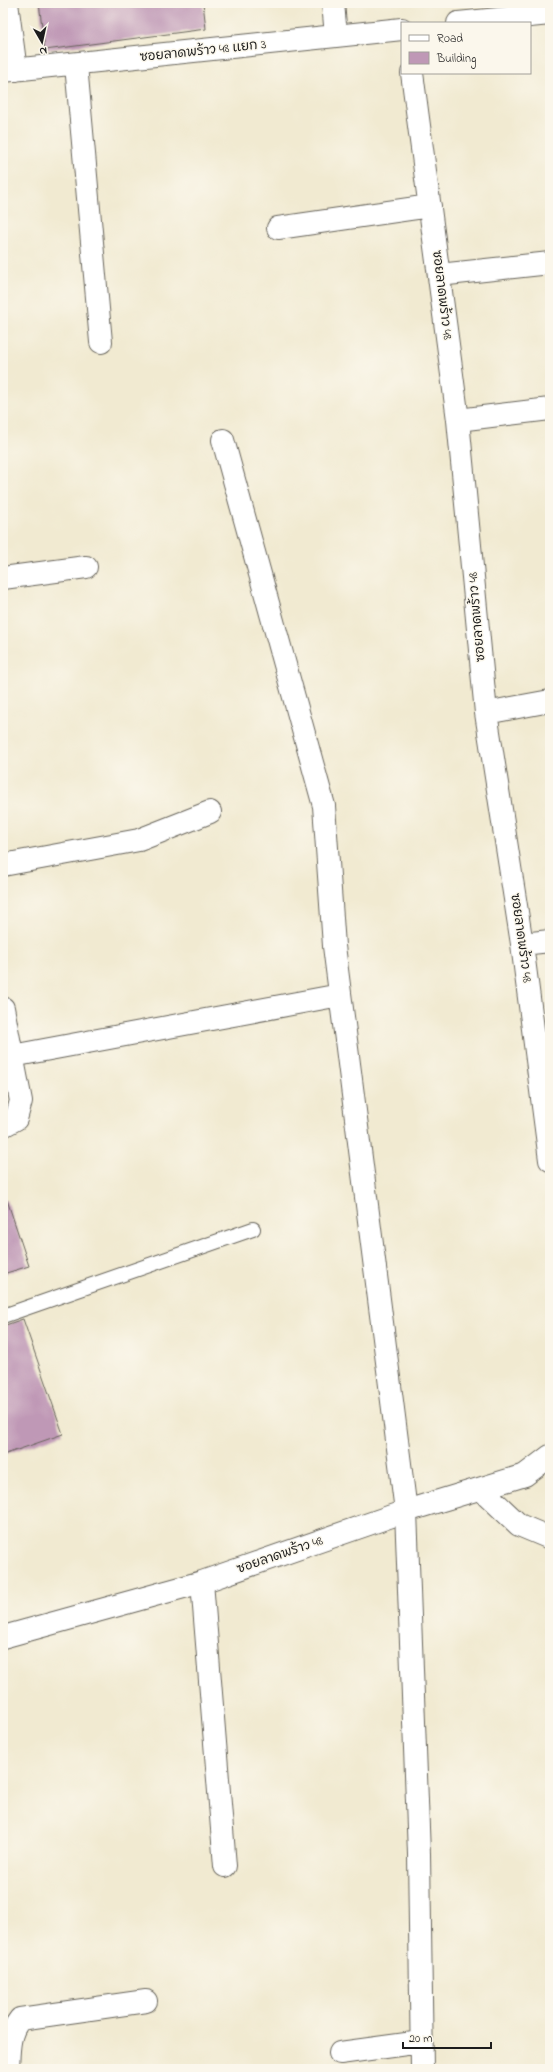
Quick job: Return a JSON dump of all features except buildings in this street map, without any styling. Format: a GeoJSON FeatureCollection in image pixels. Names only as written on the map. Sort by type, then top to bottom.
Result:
{"type":"FeatureCollection","features":[{"type":"Feature","properties":{"kind":"street"},"geometry":{"type":"LineString","coordinates":[[7,3],[10,71]]}},
{"type":"Feature","properties":{"kind":"street"},"geometry":{"type":"LineString","coordinates":[[333,3],[336,36]]}},
{"type":"Feature","properties":{"kind":"street"},"geometry":{"type":"LineString","coordinates":[[468,22],[550,14]]}},
{"type":"Feature","properties":{"kind":"street","name":"ซอยลาดพร้าว 48 แยก 3"},"geometry":{"type":"LineString","coordinates":[[10,71],[401,29]]}},
{"type":"Feature","properties":{"kind":"street"},"geometry":{"type":"LineString","coordinates":[[76,65],[101,342]]}},
{"type":"Feature","properties":{"kind":"street","name":"ซอยลาดพร้าว 48"},"geometry":{"type":"LineString","coordinates":[[412,74],[458,420],[486,713],[522,944],[550,1160]]}},
{"type":"Feature","properties":{"kind":"street"},"geometry":{"type":"LineString","coordinates":[[278,228],[430,206]]}},
{"type":"Feature","properties":{"kind":"street"},"geometry":{"type":"LineString","coordinates":[[439,275],[550,263]]}},
{"type":"Feature","properties":{"kind":"street"},"geometry":{"type":"LineString","coordinates":[[458,420],[550,410]]}},
{"type":"Feature","properties":{"kind":"street"},"geometry":{"type":"LineString","coordinates":[[223,440],[324,806],[334,946],[406,1511],[419,1854],[422,2069]]}},
{"type":"Feature","properties":{"kind":"street"},"geometry":{"type":"LineString","coordinates":[[3,578],[86,567]]}},
{"type":"Feature","properties":{"kind":"street"},"geometry":{"type":"LineString","coordinates":[[486,713],[550,701]]}},
{"type":"Feature","properties":{"kind":"street"},"geometry":{"type":"LineString","coordinates":[[3,865],[139,840],[210,812]]}},
{"type":"Feature","properties":{"kind":"street"},"geometry":{"type":"LineString","coordinates":[[522,944],[550,941]]}},
{"type":"Feature","properties":{"kind":"street"},"geometry":{"type":"LineString","coordinates":[[12,1056],[340,995]]}},
{"type":"Feature","properties":{"kind":"street"},"geometry":{"type":"LineString","coordinates":[[3,1008],[21,1101],[16,1120],[3,1126]]}},
{"type":"Feature","properties":{"kind":"street","name":"ซอยลาดพร้าว 48"},"geometry":{"type":"LineString","coordinates":[[3,1637],[202,1582],[406,1511],[525,1475],[550,1456]]}},
{"type":"Feature","properties":{"kind":"street"},"geometry":{"type":"LineString","coordinates":[[481,1489],[519,1525],[550,1538]]}},
{"type":"Feature","properties":{"kind":"street"},"geometry":{"type":"LineString","coordinates":[[202,1582],[225,1866]]}},
{"type":"Feature","properties":{"kind":"street"},"geometry":{"type":"LineString","coordinates":[[8,2069],[10,2040],[13,2028],[20,2019],[146,2001]]}},
{"type":"Feature","properties":{"kind":"street"},"geometry":{"type":"LineString","coordinates":[[340,2053],[421,2042]]}},
{"type":"Feature","properties":{"kind":"lane"},"geometry":{"type":"LineString","coordinates":[[3,1316],[253,1230]]}}]}
